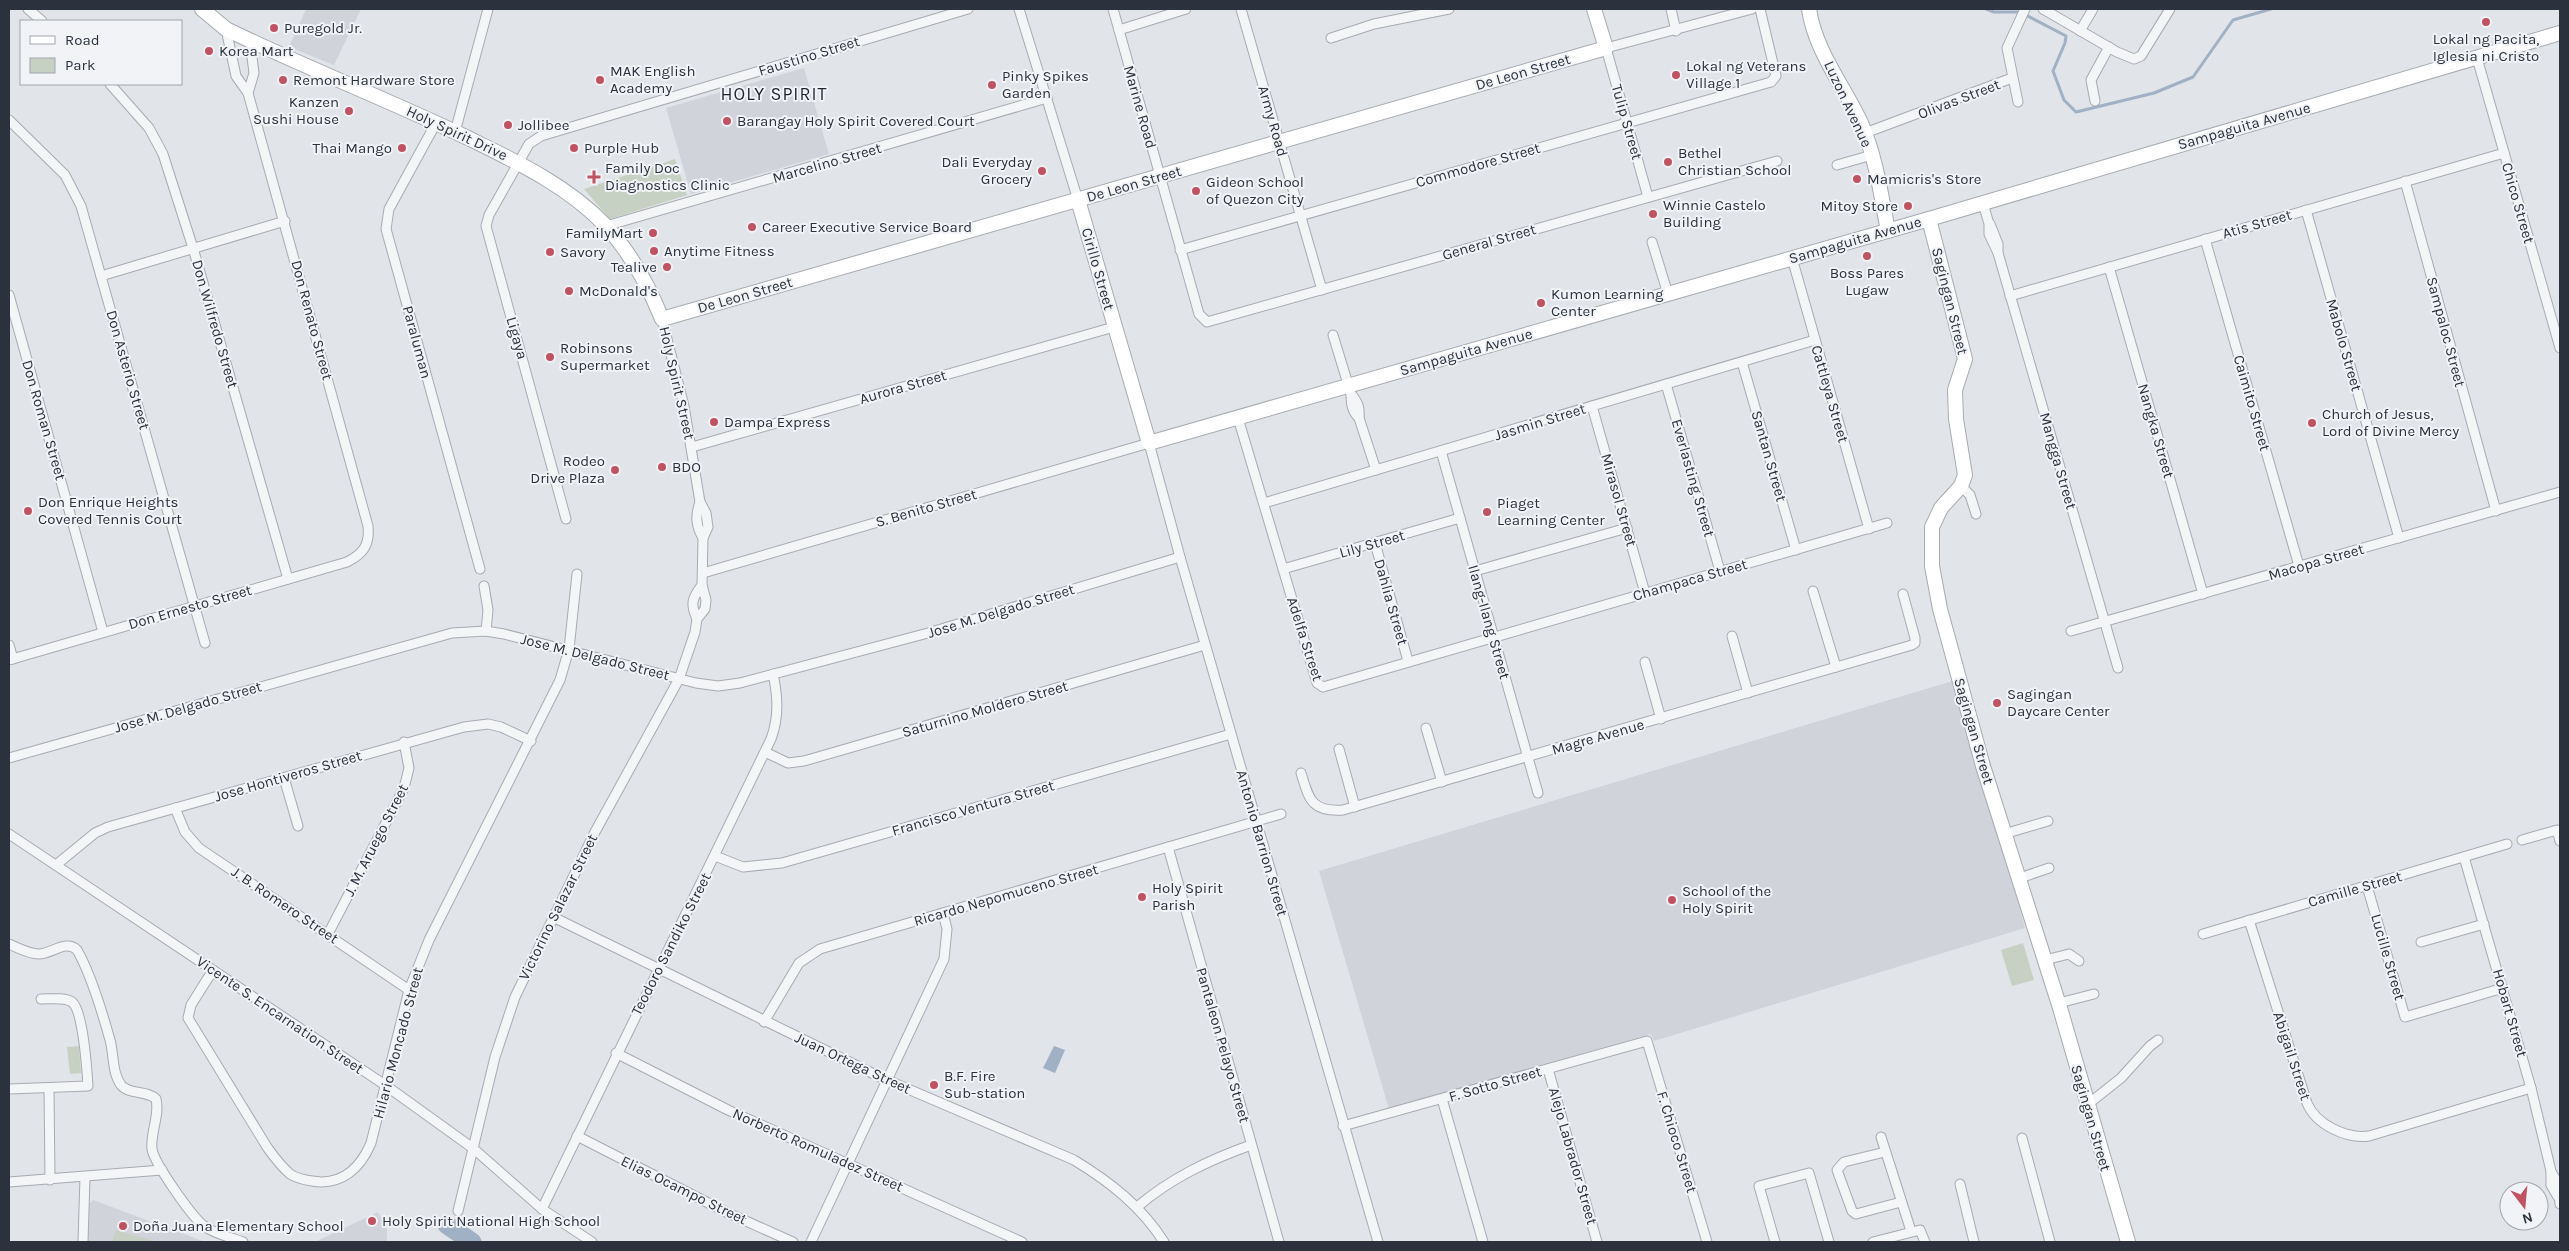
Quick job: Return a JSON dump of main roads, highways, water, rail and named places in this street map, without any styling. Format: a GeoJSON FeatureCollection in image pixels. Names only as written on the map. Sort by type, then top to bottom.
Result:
{"type":"FeatureCollection","features":[{"type":"Feature","properties":{"kind":"main road","name":"Holy Spirit Drive"},"geometry":{"type":"LineString","coordinates":[[202,9],[226,29],[436,123],[518,162],[571,196],[606,226],[632,259],[648,285],[662,319]]}},
{"type":"Feature","properties":{"kind":"main road","name":"De Leon Street"},"geometry":{"type":"LineString","coordinates":[[662,319],[1606,48],[1594,9]]}},
{"type":"Feature","properties":{"kind":"main road","name":"Luzon Avenue"},"geometry":{"type":"LineString","coordinates":[[1809,9],[1821,46],[1865,133],[1872,155],[1888,231]]}},
{"type":"Feature","properties":{"kind":"main road","name":"Sampaguita Avenue"},"geometry":{"type":"LineString","coordinates":[[1149,443],[1350,390],[1668,294],[2560,33]]}},
{"type":"Feature","properties":{"kind":"main road","name":"Cirillo Street"},"geometry":{"type":"LineString","coordinates":[[1078,200],[1149,443]]}},
{"type":"Feature","properties":{"kind":"main road","name":"Sagingan Street"},"geometry":{"type":"LineString","coordinates":[[1929,219],[1965,359],[1955,390],[1956,419],[1965,475],[1961,486],[1941,508],[1932,528],[1932,566],[1940,609],[2004,834],[2059,1003],[2128,1242]]}},
{"type":"Feature","properties":{"kind":"water"},"geometry":{"type":"Polygon","coordinates":[[[1054,1046],[1065,1050],[1055,1073],[1043,1068],[1054,1046]]]}},
{"type":"Feature","properties":{"kind":"waterway"},"geometry":{"type":"LineString","coordinates":[[1986,9],[1994,12],[2020,12],[2066,36],[2053,71],[2064,100],[2076,112],[2154,93],[2193,77],[2233,20],[2271,9]]}},
{"type":"Feature","properties":{"kind":"waterway"},"geometry":{"type":"LineString","coordinates":[[447,1225],[472,1242]]}},
{"type":"Feature","properties":{"kind":"place","name":"Lokal ng Pacita, Iglesia ni Cristo"},"geometry":{"type":"Point","coordinates":[2486,22]}},
{"type":"Feature","properties":{"kind":"place","name":"Puregold Jr."},"geometry":{"type":"Point","coordinates":[274,28]}},
{"type":"Feature","properties":{"kind":"place","name":"Korea Mart"},"geometry":{"type":"Point","coordinates":[209,51]}},
{"type":"Feature","properties":{"kind":"place","name":"Lokal ng Veterans Village 1"},"geometry":{"type":"Point","coordinates":[1676,75]}},
{"type":"Feature","properties":{"kind":"place","name":"Remont Hardware Store"},"geometry":{"type":"Point","coordinates":[283,80]}},
{"type":"Feature","properties":{"kind":"place","name":"MAK English Academy"},"geometry":{"type":"Point","coordinates":[600,80]}},
{"type":"Feature","properties":{"kind":"place","name":"Pinky Spikes Garden"},"geometry":{"type":"Point","coordinates":[992,85]}},
{"type":"Feature","properties":{"kind":"place","name":"Kanzen Sushi House"},"geometry":{"type":"Point","coordinates":[349,111]}},
{"type":"Feature","properties":{"kind":"place","name":"Barangay Holy Spirit Covered Court"},"geometry":{"type":"Point","coordinates":[727,121]}},
{"type":"Feature","properties":{"kind":"place","name":"Jollibee"},"geometry":{"type":"Point","coordinates":[508,125]}},
{"type":"Feature","properties":{"kind":"place","name":"Thai Mango"},"geometry":{"type":"Point","coordinates":[402,148]}},
{"type":"Feature","properties":{"kind":"place","name":"Purple Hub"},"geometry":{"type":"Point","coordinates":[574,148]}},
{"type":"Feature","properties":{"kind":"place","name":"Bethel Christian School"},"geometry":{"type":"Point","coordinates":[1668,162]}},
{"type":"Feature","properties":{"kind":"place","name":"Dali Everyday Grocery"},"geometry":{"type":"Point","coordinates":[1042,171]}},
{"type":"Feature","properties":{"kind":"place","name":"Family Doc Diagnostics Clinic"},"geometry":{"type":"Point","coordinates":[594,177]}},
{"type":"Feature","properties":{"kind":"place","name":"Mamicris's Store"},"geometry":{"type":"Point","coordinates":[1857,179]}},
{"type":"Feature","properties":{"kind":"place","name":"Gideon School of Quezon City"},"geometry":{"type":"Point","coordinates":[1196,191]}},
{"type":"Feature","properties":{"kind":"place","name":"Mitoy Store"},"geometry":{"type":"Point","coordinates":[1908,206]}},
{"type":"Feature","properties":{"kind":"place","name":"Winnie Castelo Building"},"geometry":{"type":"Point","coordinates":[1653,214]}},
{"type":"Feature","properties":{"kind":"place","name":"Career Executive Service Board"},"geometry":{"type":"Point","coordinates":[752,227]}},
{"type":"Feature","properties":{"kind":"place","name":"FamilyMart"},"geometry":{"type":"Point","coordinates":[653,233]}},
{"type":"Feature","properties":{"kind":"place","name":"Anytime Fitness"},"geometry":{"type":"Point","coordinates":[654,251]}},
{"type":"Feature","properties":{"kind":"place","name":"Savory"},"geometry":{"type":"Point","coordinates":[550,252]}},
{"type":"Feature","properties":{"kind":"place","name":"Boss Pares Lugaw"},"geometry":{"type":"Point","coordinates":[1867,256]}},
{"type":"Feature","properties":{"kind":"place","name":"Tealive"},"geometry":{"type":"Point","coordinates":[667,267]}},
{"type":"Feature","properties":{"kind":"place","name":"McDonald's"},"geometry":{"type":"Point","coordinates":[569,291]}},
{"type":"Feature","properties":{"kind":"place","name":"Kumon Learning Center"},"geometry":{"type":"Point","coordinates":[1541,303]}},
{"type":"Feature","properties":{"kind":"place","name":"Robinsons Supermarket"},"geometry":{"type":"Point","coordinates":[550,357]}},
{"type":"Feature","properties":{"kind":"place","name":"Dampa Express"},"geometry":{"type":"Point","coordinates":[714,422]}},
{"type":"Feature","properties":{"kind":"place","name":"Church of Jesus, Lord of Divine Mercy"},"geometry":{"type":"Point","coordinates":[2312,423]}},
{"type":"Feature","properties":{"kind":"place","name":"BDO"},"geometry":{"type":"Point","coordinates":[662,467]}},
{"type":"Feature","properties":{"kind":"place","name":"Rodeo Drive Plaza"},"geometry":{"type":"Point","coordinates":[615,470]}},
{"type":"Feature","properties":{"kind":"place","name":"Don Enrique Heights Covered Tennis Court"},"geometry":{"type":"Point","coordinates":[28,511]}},
{"type":"Feature","properties":{"kind":"place","name":"Piaget Learning Center"},"geometry":{"type":"Point","coordinates":[1487,512]}},
{"type":"Feature","properties":{"kind":"place","name":"Sagingan Daycare Center"},"geometry":{"type":"Point","coordinates":[1997,703]}},
{"type":"Feature","properties":{"kind":"place","name":"Holy Spirit Parish"},"geometry":{"type":"Point","coordinates":[1142,897]}},
{"type":"Feature","properties":{"kind":"place","name":"School of the Holy Spirit"},"geometry":{"type":"Point","coordinates":[1672,900]}},
{"type":"Feature","properties":{"kind":"place","name":"B.F. Fire Sub-station"},"geometry":{"type":"Point","coordinates":[934,1085]}},
{"type":"Feature","properties":{"kind":"place","name":"Holy Spirit National High School"},"geometry":{"type":"Point","coordinates":[372,1221]}},
{"type":"Feature","properties":{"kind":"place","name":"Doña Juana Elementary School"},"geometry":{"type":"Point","coordinates":[123,1226]}},
{"type":"Feature","properties":{"kind":"district","name":"HOLY SPIRIT"},"geometry":{"type":"Point","coordinates":[774,94]}}]}
